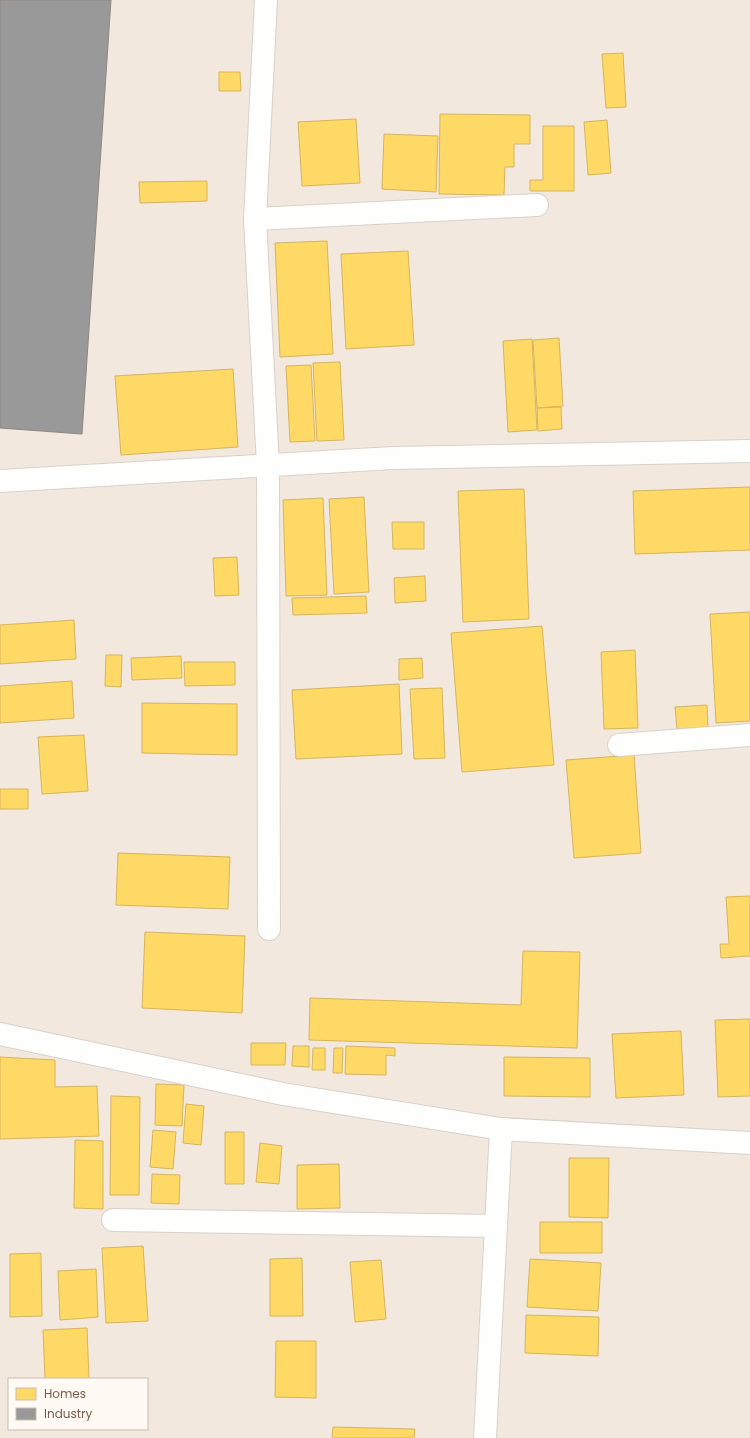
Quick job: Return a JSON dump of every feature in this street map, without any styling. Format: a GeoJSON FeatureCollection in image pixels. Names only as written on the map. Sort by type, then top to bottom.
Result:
{"type":"FeatureCollection","features":[{"type":"Feature","properties":{"kind":"street"},"geometry":{"type":"LineString","coordinates":[[266,0],[255,219],[268,465],[269,929]]}},
{"type":"Feature","properties":{"kind":"street"},"geometry":{"type":"LineString","coordinates":[[255,219],[537,205]]}},
{"type":"Feature","properties":{"kind":"street"},"geometry":{"type":"LineString","coordinates":[[0,481],[393,458],[750,451]]}},
{"type":"Feature","properties":{"kind":"street"},"geometry":{"type":"LineString","coordinates":[[619,745],[750,735]]}},
{"type":"Feature","properties":{"kind":"street"},"geometry":{"type":"LineString","coordinates":[[0,1034],[283,1094],[501,1129],[750,1143]]}},
{"type":"Feature","properties":{"kind":"street"},"geometry":{"type":"LineString","coordinates":[[485,1438],[501,1129]]}},
{"type":"Feature","properties":{"kind":"street"},"geometry":{"type":"LineString","coordinates":[[113,1220],[496,1226]]}},
{"type":"Feature","properties":{"kind":"shaded area"},"geometry":{"type":"Polygon","coordinates":[[[0,0],[750,0],[750,1438],[0,1438],[0,0]]]}},
{"type":"Feature","properties":{"kind":"building: Homes"},"geometry":{"type":"Polygon","coordinates":[[[623,53],[626,107],[606,108],[602,54],[623,53]]]}},
{"type":"Feature","properties":{"kind":"building: Homes"},"geometry":{"type":"Polygon","coordinates":[[[219,72],[240,72],[241,91],[219,91],[219,72]]]}},
{"type":"Feature","properties":{"kind":"building: Homes"},"geometry":{"type":"Polygon","coordinates":[[[440,114],[530,115],[530,144],[514,144],[514,167],[505,167],[504,195],[439,194],[440,114]]]}},
{"type":"Feature","properties":{"kind":"building: Homes"},"geometry":{"type":"Polygon","coordinates":[[[356,119],[360,183],[302,186],[298,122],[356,119]]]}},
{"type":"Feature","properties":{"kind":"building: Homes"},"geometry":{"type":"Polygon","coordinates":[[[607,120],[611,173],[588,175],[584,122],[607,120]]]}},
{"type":"Feature","properties":{"kind":"building: Homes"},"geometry":{"type":"Polygon","coordinates":[[[543,126],[574,126],[574,191],[530,191],[530,180],[543,180],[543,126]]]}},
{"type":"Feature","properties":{"kind":"building: Homes"},"geometry":{"type":"Polygon","coordinates":[[[384,134],[438,136],[436,192],[382,189],[384,134]]]}},
{"type":"Feature","properties":{"kind":"building: Homes"},"geometry":{"type":"Polygon","coordinates":[[[207,181],[207,201],[140,203],[139,182],[207,181]]]}},
{"type":"Feature","properties":{"kind":"building: Homes"},"geometry":{"type":"Polygon","coordinates":[[[327,241],[333,354],[280,357],[275,243],[327,241]]]}},
{"type":"Feature","properties":{"kind":"building: Homes"},"geometry":{"type":"Polygon","coordinates":[[[408,251],[414,345],[346,349],[341,254],[408,251]]]}},
{"type":"Feature","properties":{"kind":"building: Homes"},"geometry":{"type":"Polygon","coordinates":[[[559,338],[563,406],[537,408],[533,340],[559,338]]]}},
{"type":"Feature","properties":{"kind":"building: Homes"},"geometry":{"type":"Polygon","coordinates":[[[532,339],[537,430],[508,432],[503,341],[532,339]]]}},
{"type":"Feature","properties":{"kind":"building: Homes"},"geometry":{"type":"Polygon","coordinates":[[[340,362],[344,440],[317,441],[313,363],[340,362]]]}},
{"type":"Feature","properties":{"kind":"building: Homes"},"geometry":{"type":"Polygon","coordinates":[[[311,365],[315,441],[290,442],[286,366],[311,365]]]}},
{"type":"Feature","properties":{"kind":"building: Homes"},"geometry":{"type":"Polygon","coordinates":[[[233,369],[238,447],[121,455],[115,376],[233,369]]]}},
{"type":"Feature","properties":{"kind":"building: Homes"},"geometry":{"type":"Polygon","coordinates":[[[561,407],[562,429],[538,431],[537,408],[561,407]]]}},
{"type":"Feature","properties":{"kind":"building: Homes"},"geometry":{"type":"Polygon","coordinates":[[[750,487],[750,550],[635,554],[633,491],[750,487]]]}},
{"type":"Feature","properties":{"kind":"building: Homes"},"geometry":{"type":"Polygon","coordinates":[[[524,489],[529,619],[463,622],[458,491],[524,489]]]}},
{"type":"Feature","properties":{"kind":"building: Homes"},"geometry":{"type":"Polygon","coordinates":[[[364,497],[369,592],[334,594],[329,499],[364,497]]]}},
{"type":"Feature","properties":{"kind":"building: Homes"},"geometry":{"type":"Polygon","coordinates":[[[323,498],[327,595],[286,596],[283,500],[323,498]]]}},
{"type":"Feature","properties":{"kind":"building: Homes"},"geometry":{"type":"Polygon","coordinates":[[[392,522],[424,522],[424,549],[393,549],[392,522]]]}},
{"type":"Feature","properties":{"kind":"building: Homes"},"geometry":{"type":"Polygon","coordinates":[[[237,557],[239,595],[215,596],[213,558],[237,557]]]}},
{"type":"Feature","properties":{"kind":"building: Homes"},"geometry":{"type":"Polygon","coordinates":[[[425,576],[426,601],[395,603],[394,578],[425,576]]]}},
{"type":"Feature","properties":{"kind":"building: Homes"},"geometry":{"type":"Polygon","coordinates":[[[366,596],[367,613],[293,615],[292,598],[366,596]]]}},
{"type":"Feature","properties":{"kind":"building: Homes"},"geometry":{"type":"Polygon","coordinates":[[[750,612],[750,721],[716,723],[710,614],[750,612]]]}},
{"type":"Feature","properties":{"kind":"building: Homes"},"geometry":{"type":"Polygon","coordinates":[[[74,620],[76,659],[0,664],[0,625],[74,620]]]}},
{"type":"Feature","properties":{"kind":"building: Homes"},"geometry":{"type":"Polygon","coordinates":[[[542,626],[554,765],[462,772],[451,633],[542,626]]]}},
{"type":"Feature","properties":{"kind":"building: Homes"},"geometry":{"type":"Polygon","coordinates":[[[635,650],[638,728],[604,729],[601,652],[635,650]]]}},
{"type":"Feature","properties":{"kind":"building: Homes"},"geometry":{"type":"Polygon","coordinates":[[[106,655],[122,655],[121,687],[105,686],[106,655]]]}},
{"type":"Feature","properties":{"kind":"building: Homes"},"geometry":{"type":"Polygon","coordinates":[[[181,656],[182,678],[132,680],[131,658],[181,656]]]}},
{"type":"Feature","properties":{"kind":"building: Homes"},"geometry":{"type":"Polygon","coordinates":[[[422,658],[423,678],[399,680],[399,659],[422,658]]]}},
{"type":"Feature","properties":{"kind":"building: Homes"},"geometry":{"type":"Polygon","coordinates":[[[184,662],[235,662],[235,685],[185,686],[184,662]]]}},
{"type":"Feature","properties":{"kind":"building: Homes"},"geometry":{"type":"Polygon","coordinates":[[[72,681],[74,718],[0,723],[0,686],[72,681]]]}},
{"type":"Feature","properties":{"kind":"building: Homes"},"geometry":{"type":"Polygon","coordinates":[[[399,684],[402,754],[296,759],[292,690],[399,684]]]}},
{"type":"Feature","properties":{"kind":"building: Homes"},"geometry":{"type":"Polygon","coordinates":[[[442,688],[445,758],[414,759],[410,689],[442,688]]]}},
{"type":"Feature","properties":{"kind":"building: Homes"},"geometry":{"type":"Polygon","coordinates":[[[142,703],[237,704],[237,755],[142,753],[142,703]]]}},
{"type":"Feature","properties":{"kind":"building: Homes"},"geometry":{"type":"Polygon","coordinates":[[[707,705],[708,727],[677,729],[675,707],[707,705]]]}},
{"type":"Feature","properties":{"kind":"building: Homes"},"geometry":{"type":"Polygon","coordinates":[[[84,735],[88,791],[42,794],[38,737],[84,735]]]}},
{"type":"Feature","properties":{"kind":"building: Homes"},"geometry":{"type":"Polygon","coordinates":[[[634,755],[641,853],[574,858],[566,760],[634,755]]]}},
{"type":"Feature","properties":{"kind":"building: Homes"},"geometry":{"type":"Polygon","coordinates":[[[0,789],[28,789],[28,809],[0,809],[0,789]]]}},
{"type":"Feature","properties":{"kind":"building: Homes"},"geometry":{"type":"Polygon","coordinates":[[[118,853],[230,857],[228,909],[116,905],[118,853]]]}},
{"type":"Feature","properties":{"kind":"building: Homes"},"geometry":{"type":"Polygon","coordinates":[[[750,896],[750,956],[721,958],[720,944],[729,944],[726,897],[750,896]]]}},
{"type":"Feature","properties":{"kind":"building: Homes"},"geometry":{"type":"Polygon","coordinates":[[[145,932],[245,936],[242,1013],[142,1008],[145,932]]]}},
{"type":"Feature","properties":{"kind":"building: Homes"},"geometry":{"type":"Polygon","coordinates":[[[523,951],[580,952],[577,1048],[309,1040],[310,998],[521,1005],[523,951]]]}},
{"type":"Feature","properties":{"kind":"building: Homes"},"geometry":{"type":"Polygon","coordinates":[[[750,1019],[750,1096],[718,1097],[715,1020],[750,1019]]]}},
{"type":"Feature","properties":{"kind":"building: Homes"},"geometry":{"type":"Polygon","coordinates":[[[681,1031],[684,1095],[616,1098],[612,1034],[681,1031]]]}},
{"type":"Feature","properties":{"kind":"building: Homes"},"geometry":{"type":"Polygon","coordinates":[[[251,1043],[286,1043],[285,1065],[251,1065],[251,1043]]]}},
{"type":"Feature","properties":{"kind":"building: Homes"},"geometry":{"type":"Polygon","coordinates":[[[293,1046],[309,1046],[309,1067],[292,1066],[293,1046]]]}},
{"type":"Feature","properties":{"kind":"building: Homes"},"geometry":{"type":"Polygon","coordinates":[[[346,1046],[395,1048],[395,1056],[386,1055],[386,1075],[345,1074],[346,1046]]]}},
{"type":"Feature","properties":{"kind":"building: Homes"},"geometry":{"type":"Polygon","coordinates":[[[313,1048],[325,1048],[325,1070],[312,1070],[313,1048]]]}},
{"type":"Feature","properties":{"kind":"building: Homes"},"geometry":{"type":"Polygon","coordinates":[[[334,1048],[343,1048],[342,1073],[333,1073],[334,1048]]]}},
{"type":"Feature","properties":{"kind":"building: Homes"},"geometry":{"type":"Polygon","coordinates":[[[0,1057],[55,1060],[55,1087],[97,1086],[99,1136],[0,1139],[0,1057]]]}},
{"type":"Feature","properties":{"kind":"building: Homes"},"geometry":{"type":"Polygon","coordinates":[[[504,1057],[590,1058],[590,1097],[504,1096],[504,1057]]]}},
{"type":"Feature","properties":{"kind":"building: Homes"},"geometry":{"type":"Polygon","coordinates":[[[156,1084],[184,1085],[182,1126],[155,1125],[156,1084]]]}},
{"type":"Feature","properties":{"kind":"building: Homes"},"geometry":{"type":"Polygon","coordinates":[[[111,1096],[140,1097],[139,1195],[110,1195],[111,1096]]]}},
{"type":"Feature","properties":{"kind":"building: Homes"},"geometry":{"type":"Polygon","coordinates":[[[186,1104],[204,1106],[201,1145],[183,1143],[186,1104]]]}},
{"type":"Feature","properties":{"kind":"building: Homes"},"geometry":{"type":"Polygon","coordinates":[[[153,1130],[176,1132],[173,1169],[150,1167],[153,1130]]]}},
{"type":"Feature","properties":{"kind":"building: Homes"},"geometry":{"type":"Polygon","coordinates":[[[225,1132],[244,1132],[244,1184],[225,1184],[225,1132]]]}},
{"type":"Feature","properties":{"kind":"building: Homes"},"geometry":{"type":"Polygon","coordinates":[[[75,1140],[103,1141],[103,1209],[74,1208],[75,1140]]]}},
{"type":"Feature","properties":{"kind":"building: Homes"},"geometry":{"type":"Polygon","coordinates":[[[260,1143],[282,1146],[279,1184],[256,1182],[260,1143]]]}},
{"type":"Feature","properties":{"kind":"building: Homes"},"geometry":{"type":"Polygon","coordinates":[[[569,1158],[609,1158],[608,1218],[569,1217],[569,1158]]]}},
{"type":"Feature","properties":{"kind":"building: Homes"},"geometry":{"type":"Polygon","coordinates":[[[339,1164],[340,1208],[297,1209],[297,1165],[339,1164]]]}},
{"type":"Feature","properties":{"kind":"building: Homes"},"geometry":{"type":"Polygon","coordinates":[[[152,1174],[180,1175],[179,1204],[151,1203],[152,1174]]]}},
{"type":"Feature","properties":{"kind":"building: Homes"},"geometry":{"type":"Polygon","coordinates":[[[540,1222],[602,1222],[602,1253],[540,1253],[540,1222]]]}},
{"type":"Feature","properties":{"kind":"building: Homes"},"geometry":{"type":"Polygon","coordinates":[[[143,1246],[148,1321],[106,1323],[102,1248],[143,1246]]]}},
{"type":"Feature","properties":{"kind":"building: Homes"},"geometry":{"type":"Polygon","coordinates":[[[41,1253],[42,1316],[10,1317],[10,1254],[41,1253]]]}},
{"type":"Feature","properties":{"kind":"building: Homes"},"geometry":{"type":"Polygon","coordinates":[[[302,1258],[303,1316],[270,1316],[270,1259],[302,1258]]]}},
{"type":"Feature","properties":{"kind":"building: Homes"},"geometry":{"type":"Polygon","coordinates":[[[530,1259],[601,1263],[598,1311],[527,1307],[530,1259]]]}},
{"type":"Feature","properties":{"kind":"building: Homes"},"geometry":{"type":"Polygon","coordinates":[[[381,1260],[386,1319],[355,1322],[350,1262],[381,1260]]]}},
{"type":"Feature","properties":{"kind":"building: Homes"},"geometry":{"type":"Polygon","coordinates":[[[96,1269],[98,1317],[60,1320],[58,1271],[96,1269]]]}},
{"type":"Feature","properties":{"kind":"building: Homes"},"geometry":{"type":"Polygon","coordinates":[[[526,1315],[599,1317],[598,1356],[525,1353],[526,1315]]]}},
{"type":"Feature","properties":{"kind":"building: Homes"},"geometry":{"type":"Polygon","coordinates":[[[87,1328],[89,1378],[45,1378],[43,1330],[87,1328]]]}},
{"type":"Feature","properties":{"kind":"building: Homes"},"geometry":{"type":"Polygon","coordinates":[[[276,1341],[316,1341],[316,1398],[275,1397],[276,1341]]]}},
{"type":"Feature","properties":{"kind":"building: Homes"},"geometry":{"type":"Polygon","coordinates":[[[333,1427],[415,1429],[414,1438],[332,1438],[333,1427]]]}},
{"type":"Feature","properties":{"kind":"building: Industry"},"geometry":{"type":"Polygon","coordinates":[[[0,0],[111,0],[82,434],[0,428],[0,0]]]}}]}
